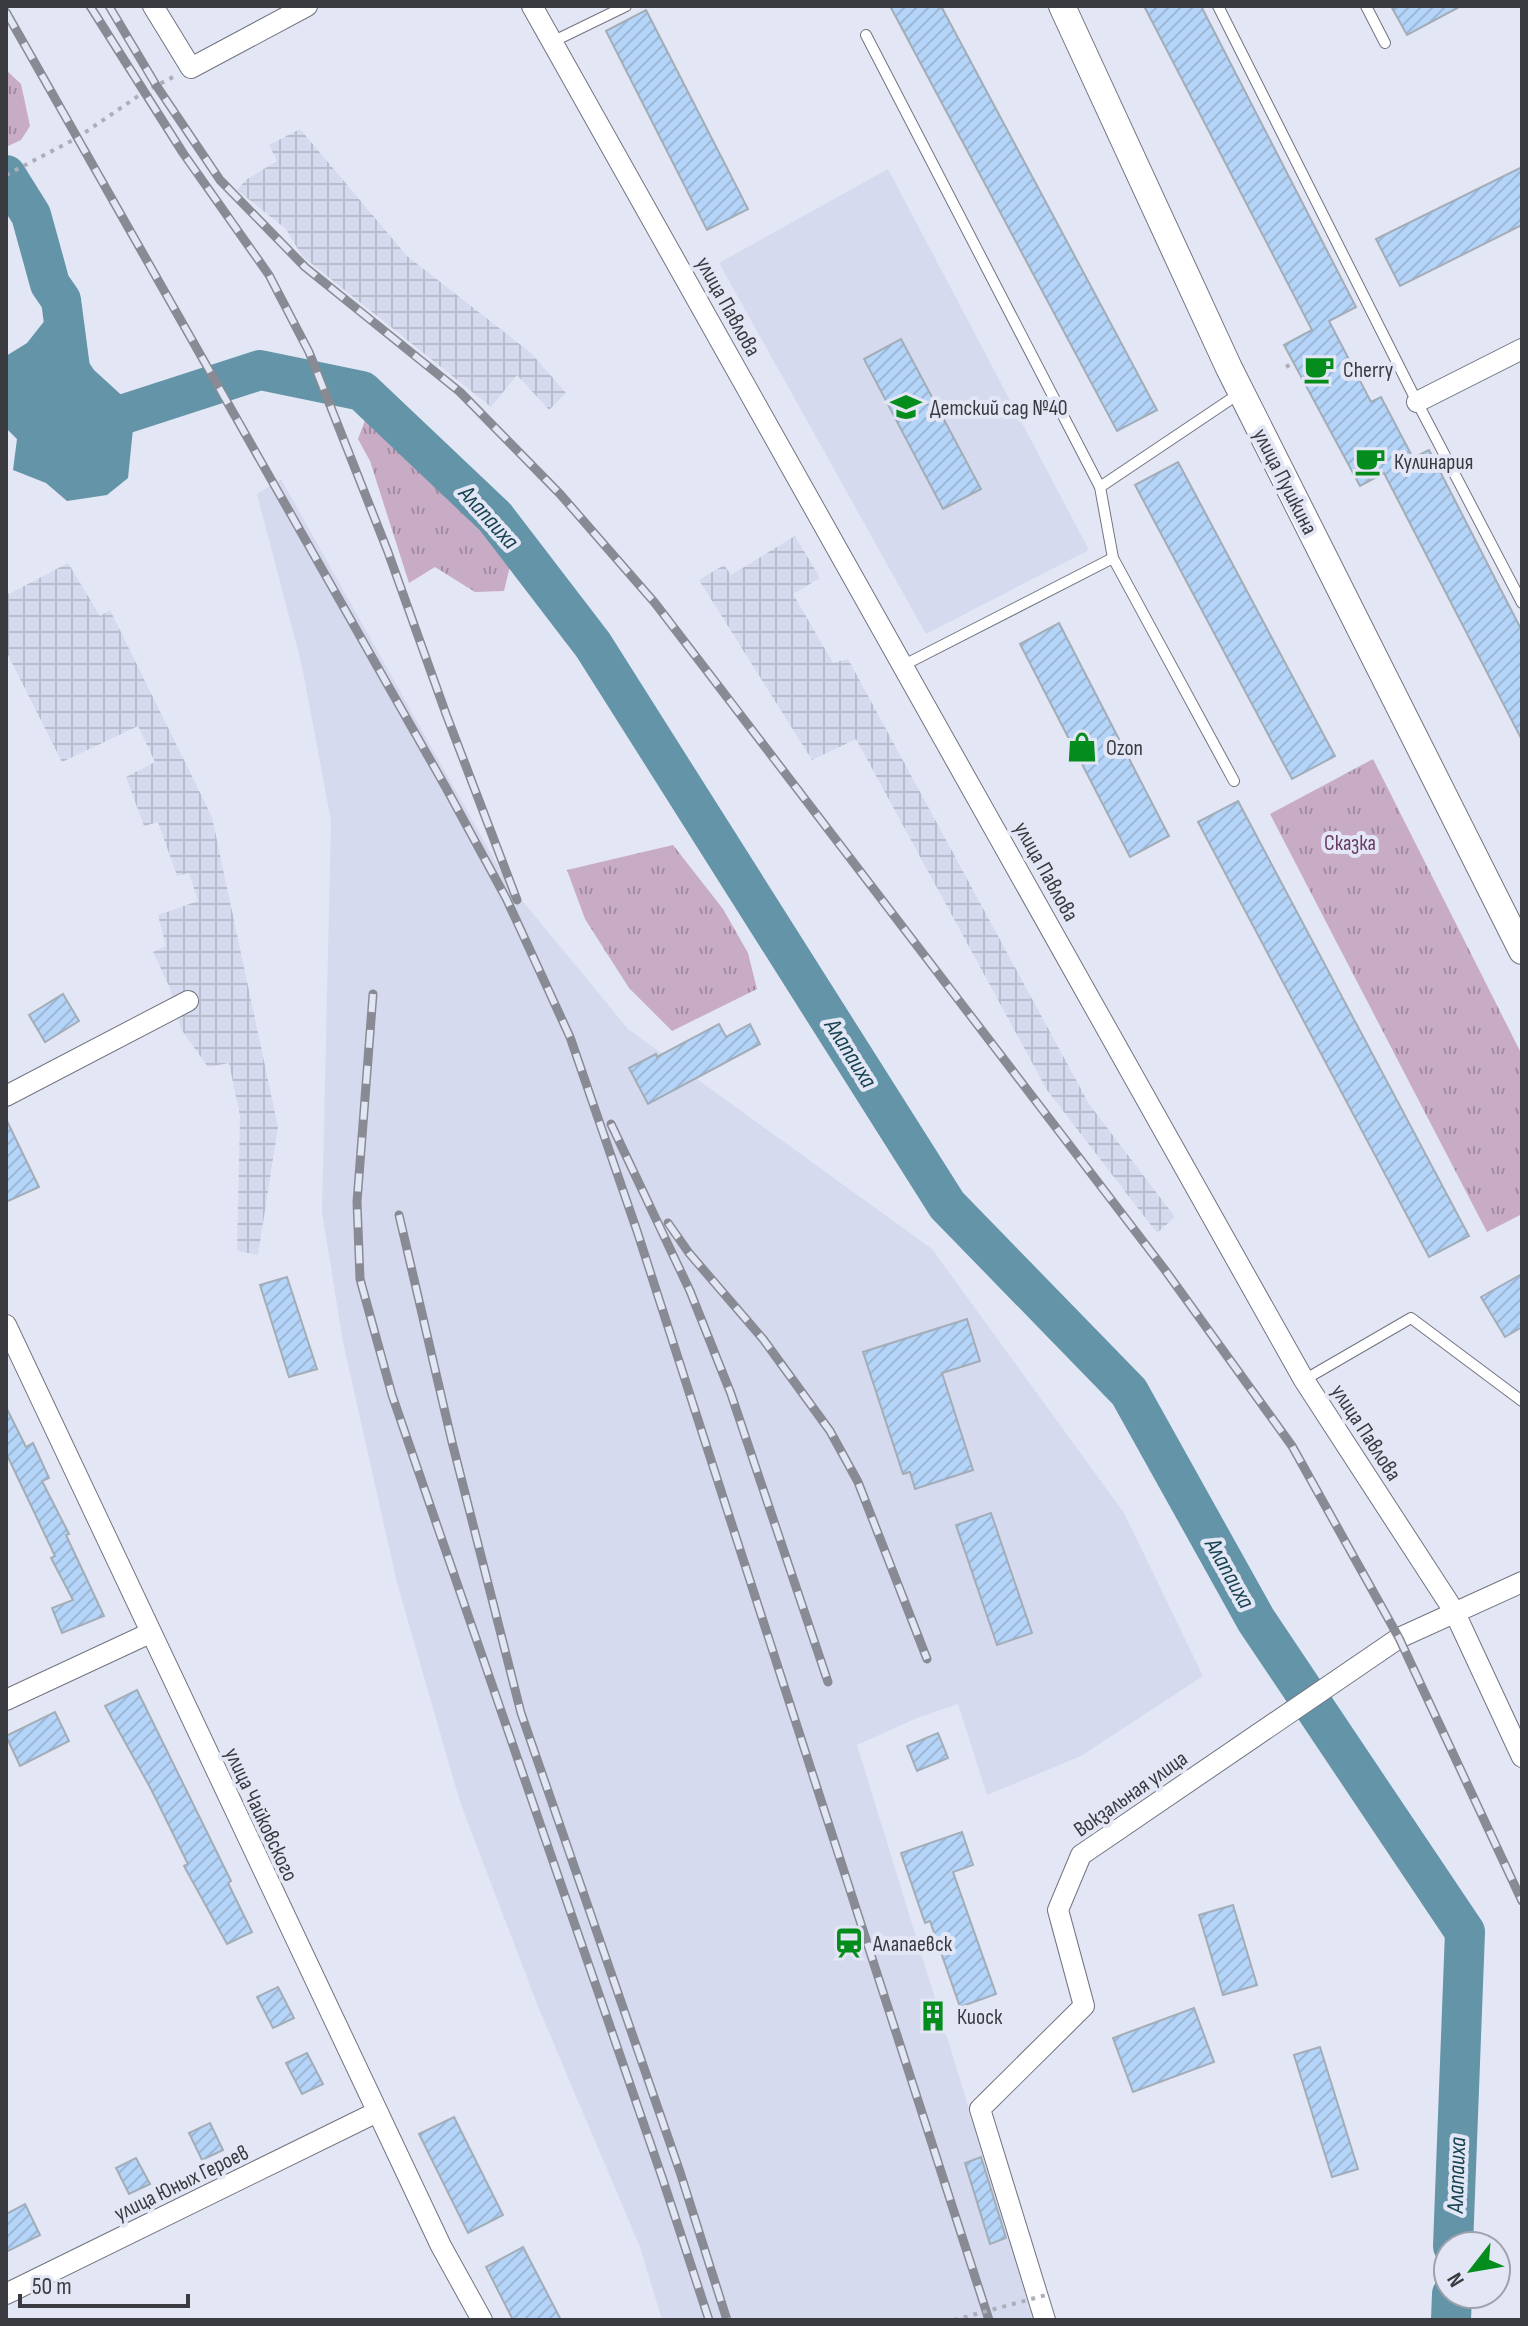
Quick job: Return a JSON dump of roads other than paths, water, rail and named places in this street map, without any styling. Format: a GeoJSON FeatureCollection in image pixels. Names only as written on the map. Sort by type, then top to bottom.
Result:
{"type":"FeatureCollection","features":[{"type":"Feature","properties":{"kind":"street"},"geometry":{"type":"LineString","coordinates":[[153,6],[191,68],[307,6]]}},
{"type":"Feature","properties":{"kind":"street","name":"улица Павлова"},"geometry":{"type":"LineString","coordinates":[[532,6],[1304,1380],[1454,1611],[1522,1757]]}},
{"type":"Feature","properties":{"kind":"street","name":"улица Пушкина"},"geometry":{"type":"LineString","coordinates":[[1062,6],[1241,392],[1520,941]]}},
{"type":"Feature","properties":{"kind":"street"},"geometry":{"type":"LineString","coordinates":[[1417,402],[1522,349]]}},
{"type":"Feature","properties":{"kind":"street"},"geometry":{"type":"LineString","coordinates":[[6,1096],[188,1001]]}},
{"type":"Feature","properties":{"kind":"street","name":"улица Чайковского"},"geometry":{"type":"LineString","coordinates":[[6,1325],[441,2246],[482,2320]]}},
{"type":"Feature","properties":{"kind":"street"},"geometry":{"type":"LineString","coordinates":[[1454,1611],[1522,1582]]}},
{"type":"Feature","properties":{"kind":"street","name":"Вокзальная улица"},"geometry":{"type":"LineString","coordinates":[[1045,2320],[980,2109],[1084,2006],[1058,1910],[1081,1855],[1359,1664],[1399,1638],[1454,1611]]}},
{"type":"Feature","properties":{"kind":"street"},"geometry":{"type":"LineString","coordinates":[[6,1700],[150,1633]]}},
{"type":"Feature","properties":{"kind":"street","name":"улица Юных Героев"},"geometry":{"type":"LineString","coordinates":[[6,2294],[377,2112]]}},
{"type":"Feature","properties":{"kind":"lane"},"geometry":{"type":"LineString","coordinates":[[552,42],[626,6]]}},
{"type":"Feature","properties":{"kind":"lane"},"geometry":{"type":"LineString","coordinates":[[1218,6],[1522,603]]}},
{"type":"Feature","properties":{"kind":"lane"},"geometry":{"type":"LineString","coordinates":[[1366,6],[1385,43]]}},
{"type":"Feature","properties":{"kind":"lane"},"geometry":{"type":"LineString","coordinates":[[866,35],[1100,487],[1113,558],[1234,781]]}},
{"type":"Feature","properties":{"kind":"lane"},"geometry":{"type":"LineString","coordinates":[[1100,487],[1241,392]]}},
{"type":"Feature","properties":{"kind":"lane"},"geometry":{"type":"LineString","coordinates":[[904,665],[1113,558]]}},
{"type":"Feature","properties":{"kind":"lane"},"geometry":{"type":"LineString","coordinates":[[1304,1380],[1411,1318],[1522,1401]]}},
{"type":"Feature","properties":{"kind":"water"},"geometry":{"type":"Polygon","coordinates":[[[61,300],[62,322],[94,370],[129,402],[133,429],[128,478],[107,495],[67,501],[46,483],[13,470],[17,439],[6,428],[6,356],[27,343],[61,300]]]}},
{"type":"Feature","properties":{"kind":"waterway","name":"Алапаиха"},"geometry":{"type":"LineString","coordinates":[[6,175],[31,215],[50,284],[61,300],[78,429],[260,370],[362,391],[495,517],[593,645],[947,1205],[1129,1392],[1256,1620],[1465,1932],[1454,2230]]}},
{"type":"Feature","properties":{"kind":"waterway","name":"Алапаиха"},"geometry":{"type":"LineString","coordinates":[[1451,2310],[1451,2320]]}},
{"type":"Feature","properties":{"kind":"railway"},"geometry":{"type":"LineString","coordinates":[[90,6],[183,153],[269,275],[309,352],[388,552],[517,900]]}},
{"type":"Feature","properties":{"kind":"railway"},"geometry":{"type":"LineString","coordinates":[[109,6],[156,85],[220,180],[305,267],[460,392],[560,494],[655,603],[1165,1270],[1292,1446],[1399,1638],[1522,1901]]}},
{"type":"Feature","properties":{"kind":"railway"},"geometry":{"type":"LineString","coordinates":[[6,12],[445,786],[506,898],[570,1037],[637,1231],[989,2320]]}},
{"type":"Feature","properties":{"kind":"railway"},"geometry":{"type":"LineString","coordinates":[[373,994],[357,1202],[360,1279],[392,1395],[709,2320]]}},
{"type":"Feature","properties":{"kind":"railway"},"geometry":{"type":"LineString","coordinates":[[611,1124],[690,1291],[731,1394],[828,1682]]}},
{"type":"Feature","properties":{"kind":"railway"},"geometry":{"type":"LineString","coordinates":[[399,1215],[452,1442],[521,1713],[680,2172],[727,2320]]}},
{"type":"Feature","properties":{"kind":"railway"},"geometry":{"type":"LineString","coordinates":[[668,1223],[689,1253],[763,1339],[830,1431],[858,1482],[927,1659]]}},
{"type":"Feature","properties":{"kind":"place","name":"Cherry"},"geometry":{"type":"Point","coordinates":[1319,369]}},
{"type":"Feature","properties":{"kind":"place","name":"Детский сад №40"},"geometry":{"type":"Point","coordinates":[906,407]}},
{"type":"Feature","properties":{"kind":"place","name":"Кулинария"},"geometry":{"type":"Point","coordinates":[1370,461]}},
{"type":"Feature","properties":{"kind":"place","name":"Ozon"},"geometry":{"type":"Point","coordinates":[1082,747]}},
{"type":"Feature","properties":{"kind":"place","name":"Алапаевск"},"geometry":{"type":"Point","coordinates":[849,1943]}},
{"type":"Feature","properties":{"kind":"place","name":"Киоск"},"geometry":{"type":"Point","coordinates":[933,2016]}},
{"type":"Feature","properties":{"kind":"park label","name":"Сказка"},"geometry":{"type":"Point","coordinates":[1350,842]}}]}
